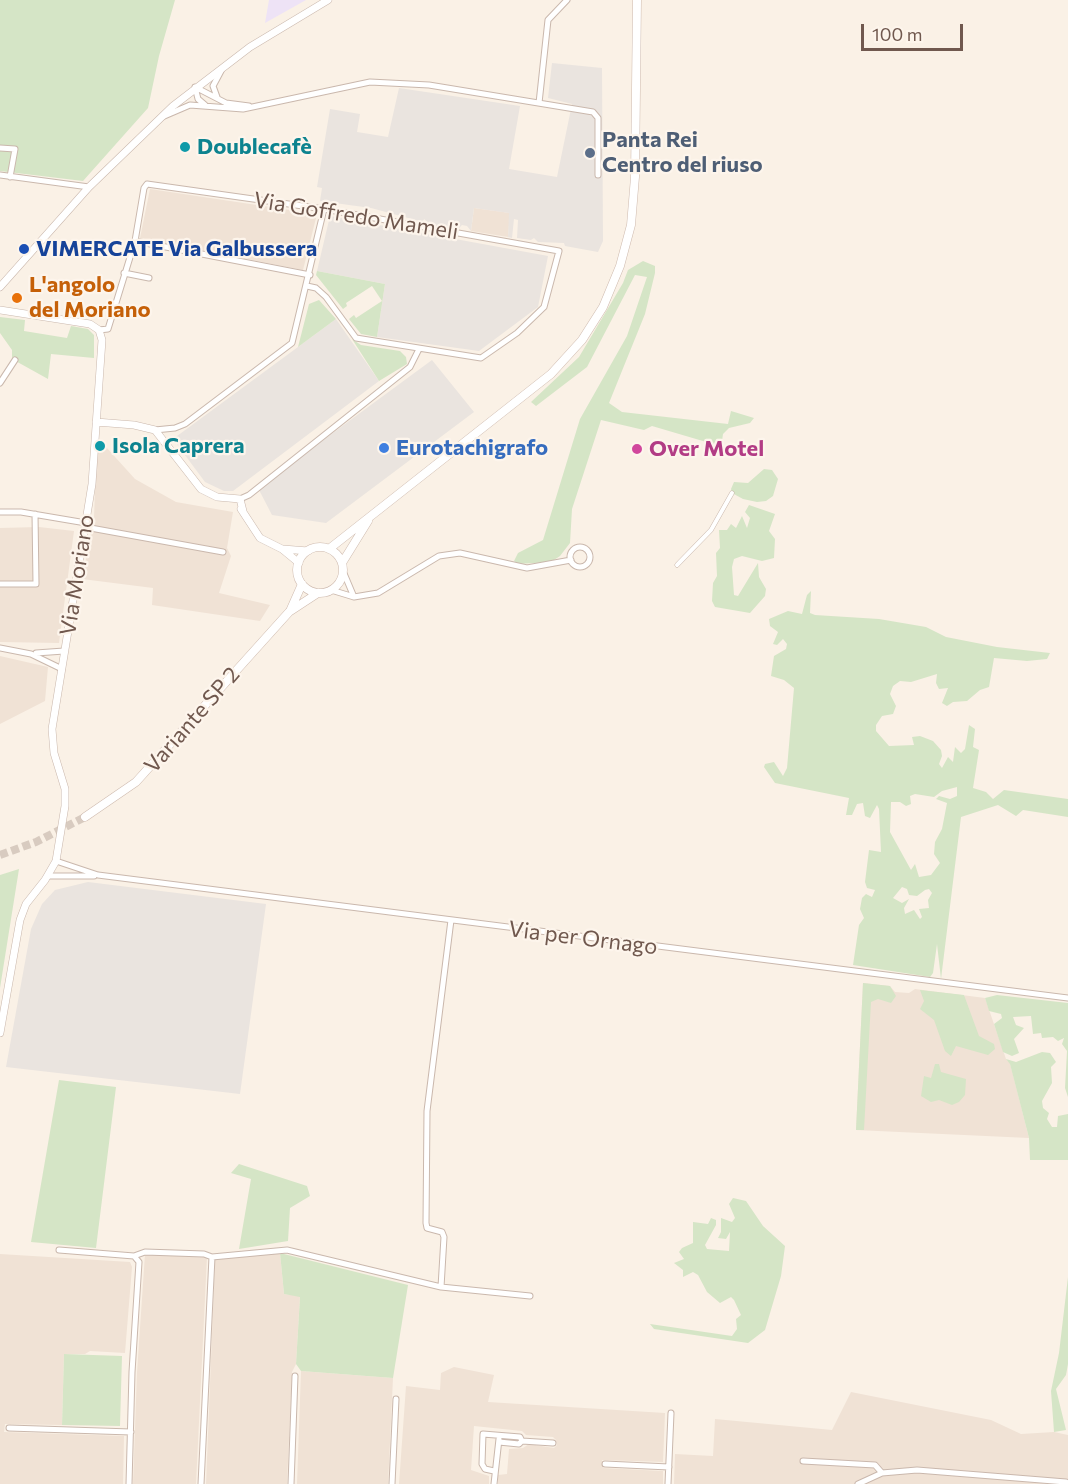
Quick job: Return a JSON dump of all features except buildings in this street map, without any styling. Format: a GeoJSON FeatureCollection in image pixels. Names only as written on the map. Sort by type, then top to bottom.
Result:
{"type":"FeatureCollection","features":[{"type":"Feature","properties":{"kind":"main road"},"geometry":{"type":"LineString","coordinates":[[318,593],[302,584],[298,574],[299,563],[308,551],[318,548],[329,549],[551,374],[589,329],[609,296],[625,251],[634,203],[637,0]]}},
{"type":"Feature","properties":{"kind":"main road"},"geometry":{"type":"LineString","coordinates":[[331,590],[339,584],[343,567],[372,515]]}},
{"type":"Feature","properties":{"kind":"main road"},"geometry":{"type":"LineString","coordinates":[[329,549],[343,567]]}},
{"type":"Feature","properties":{"kind":"main road","name":"Variante SP 2"},"geometry":{"type":"LineString","coordinates":[[289,612],[302,584]]}},
{"type":"Feature","properties":{"kind":"main road","name":"Variante SP 2"},"geometry":{"type":"LineString","coordinates":[[85,817],[125,791],[156,762],[250,653],[289,612],[318,593],[331,590]]}},
{"type":"Feature","properties":{"kind":"street"},"geometry":{"type":"LineString","coordinates":[[0,287],[88,187],[158,119],[226,63],[328,0]]}},
{"type":"Feature","properties":{"kind":"street"},"geometry":{"type":"LineString","coordinates":[[539,103],[548,20],[567,0]]}},
{"type":"Feature","properties":{"kind":"street"},"geometry":{"type":"LineString","coordinates":[[220,101],[213,87],[226,63]]}},
{"type":"Feature","properties":{"kind":"street"},"geometry":{"type":"LineString","coordinates":[[158,119],[190,105],[239,110],[370,82],[429,85],[593,112],[598,118],[598,175]]}},
{"type":"Feature","properties":{"kind":"street"},"geometry":{"type":"LineString","coordinates":[[195,87],[220,101],[238,106],[260,105]]}},
{"type":"Feature","properties":{"kind":"street"},"geometry":{"type":"LineString","coordinates":[[195,87],[200,102],[214,108]]}},
{"type":"Feature","properties":{"kind":"street"},"geometry":{"type":"LineString","coordinates":[[0,148],[15,149],[10,177]]}},
{"type":"Feature","properties":{"kind":"street"},"geometry":{"type":"LineString","coordinates":[[0,175],[88,187]]}},
{"type":"Feature","properties":{"kind":"street","name":"Via Goffredo Mameli"},"geometry":{"type":"LineString","coordinates":[[135,241],[144,186],[153,184],[324,209],[559,251],[544,307],[517,333],[481,358],[420,349]]}},
{"type":"Feature","properties":{"kind":"street"},"geometry":{"type":"LineString","coordinates":[[96,424],[155,430],[176,428],[185,424],[292,343],[324,209]]}},
{"type":"Feature","properties":{"kind":"street"},"geometry":{"type":"LineString","coordinates":[[0,310],[85,323],[99,330],[108,329],[135,241],[310,275]]}},
{"type":"Feature","properties":{"kind":"street"},"geometry":{"type":"LineString","coordinates":[[124,273],[149,278]]}},
{"type":"Feature","properties":{"kind":"street"},"geometry":{"type":"LineString","coordinates":[[155,430],[201,489],[217,497],[238,499],[249,495],[410,367],[420,349],[356,338],[326,297],[316,288],[307,286]]}},
{"type":"Feature","properties":{"kind":"street","name":"Via Moriano"},"geometry":{"type":"LineString","coordinates":[[0,1033],[20,920],[26,904],[46,879],[56,861],[65,793],[54,753],[52,733],[92,483],[102,340],[99,330]]}},
{"type":"Feature","properties":{"kind":"street"},"geometry":{"type":"LineString","coordinates":[[0,383],[15,360]]}},
{"type":"Feature","properties":{"kind":"street"},"geometry":{"type":"LineString","coordinates":[[677,565],[711,530],[732,493]]}},
{"type":"Feature","properties":{"kind":"street"},"geometry":{"type":"LineString","coordinates":[[238,499],[257,534],[282,549],[299,563]]}},
{"type":"Feature","properties":{"kind":"street"},"geometry":{"type":"LineString","coordinates":[[0,512],[35,514],[223,552]]}},
{"type":"Feature","properties":{"kind":"street"},"geometry":{"type":"LineString","coordinates":[[0,584],[36,584],[35,514]]}},
{"type":"Feature","properties":{"kind":"street"},"geometry":{"type":"LineString","coordinates":[[282,549],[308,551]]}},
{"type":"Feature","properties":{"kind":"street"},"geometry":{"type":"LineString","coordinates":[[331,590],[354,597],[378,593],[431,559],[460,553],[527,568],[571,560]]}},
{"type":"Feature","properties":{"kind":"street"},"geometry":{"type":"LineString","coordinates":[[343,567],[354,597]]}},
{"type":"Feature","properties":{"kind":"street"},"geometry":{"type":"LineString","coordinates":[[0,648],[31,654],[62,669]]}},
{"type":"Feature","properties":{"kind":"street"},"geometry":{"type":"LineString","coordinates":[[31,654],[64,651]]}},
{"type":"Feature","properties":{"kind":"street","name":"Via per Ornago"},"geometry":{"type":"LineString","coordinates":[[56,861],[98,875],[1068,998]]}},
{"type":"Feature","properties":{"kind":"street","name":"Via per Ornago"},"geometry":{"type":"LineString","coordinates":[[46,879],[98,875]]}},
{"type":"Feature","properties":{"kind":"street"},"geometry":{"type":"LineString","coordinates":[[441,1287],[444,1237],[442,1232],[427,1228],[426,1223],[427,1111],[451,920]]}},
{"type":"Feature","properties":{"kind":"street"},"geometry":{"type":"LineString","coordinates":[[59,1250],[134,1256],[145,1252],[204,1254],[212,1257],[286,1250],[441,1287],[530,1296]]}},
{"type":"Feature","properties":{"kind":"street"},"geometry":{"type":"LineString","coordinates":[[129,1484],[132,1372],[140,1267],[134,1256]]}},
{"type":"Feature","properties":{"kind":"street"},"geometry":{"type":"LineString","coordinates":[[201,1484],[212,1257]]}},
{"type":"Feature","properties":{"kind":"street"},"geometry":{"type":"LineString","coordinates":[[291,1484],[296,1376]]}},
{"type":"Feature","properties":{"kind":"street"},"geometry":{"type":"LineString","coordinates":[[392,1484],[396,1399]]}},
{"type":"Feature","properties":{"kind":"street"},"geometry":{"type":"LineString","coordinates":[[668,1484],[671,1413]]}},
{"type":"Feature","properties":{"kind":"street"},"geometry":{"type":"LineString","coordinates":[[9,1428],[131,1432]]}},
{"type":"Feature","properties":{"kind":"street"},"geometry":{"type":"LineString","coordinates":[[494,1471],[485,1469],[482,1464],[483,1434],[520,1437],[522,1441]]}},
{"type":"Feature","properties":{"kind":"street"},"geometry":{"type":"LineString","coordinates":[[494,1484],[499,1435]]}},
{"type":"Feature","properties":{"kind":"street"},"geometry":{"type":"LineString","coordinates":[[499,1442],[553,1443]]}},
{"type":"Feature","properties":{"kind":"street"},"geometry":{"type":"LineString","coordinates":[[803,1461],[875,1465],[882,1473]]}},
{"type":"Feature","properties":{"kind":"street"},"geometry":{"type":"LineString","coordinates":[[605,1464],[669,1467]]}},
{"type":"Feature","properties":{"kind":"street"},"geometry":{"type":"LineString","coordinates":[[858,1484],[882,1473],[917,1470],[1016,1481],[1066,1482]]}},
{"type":"Feature","properties":{"kind":"shaded area"},"geometry":{"type":"Polygon","coordinates":[[[269,0],[306,0],[265,23],[269,0]]]}},
{"type":"Feature","properties":{"kind":"shaded area"},"geometry":{"type":"Polygon","coordinates":[[[552,63],[602,68],[603,241],[598,252],[565,246],[564,243],[517,238],[518,220],[514,219],[512,238],[508,237],[509,213],[474,208],[471,231],[467,226],[462,225],[459,228],[430,224],[424,219],[423,222],[371,208],[320,201],[322,188],[317,187],[330,109],[360,114],[357,132],[388,137],[399,88],[520,106],[509,169],[557,177],[572,104],[548,98],[552,63]]]}},
{"type":"Feature","properties":{"kind":"shaded area"},"geometry":{"type":"Polygon","coordinates":[[[150,189],[317,214],[303,270],[140,238],[150,189]]]}},
{"type":"Feature","properties":{"kind":"shaded area"},"geometry":{"type":"Polygon","coordinates":[[[474,208],[510,213],[508,237],[471,231],[474,208]]]}},
{"type":"Feature","properties":{"kind":"shaded area"},"geometry":{"type":"Polygon","coordinates":[[[330,216],[548,256],[538,307],[479,351],[377,337],[385,284],[317,271],[330,216]]]}},
{"type":"Feature","properties":{"kind":"shaded area"},"geometry":{"type":"Polygon","coordinates":[[[336,319],[379,381],[233,491],[224,491],[205,482],[173,439],[336,319]]]}},
{"type":"Feature","properties":{"kind":"shaded area"},"geometry":{"type":"Polygon","coordinates":[[[432,360],[474,412],[326,523],[272,515],[258,488],[432,360]]]}},
{"type":"Feature","properties":{"kind":"shaded area"},"geometry":{"type":"Polygon","coordinates":[[[97,437],[135,479],[176,502],[233,512],[227,548],[231,556],[219,593],[270,605],[260,621],[152,605],[153,588],[82,579],[94,518],[97,437]]]}},
{"type":"Feature","properties":{"kind":"shaded area"},"geometry":{"type":"Polygon","coordinates":[[[39,527],[74,531],[59,643],[0,642],[0,528],[39,527]]]}},
{"type":"Feature","properties":{"kind":"shaded area"},"geometry":{"type":"Polygon","coordinates":[[[0,656],[48,667],[45,701],[0,724],[0,656]]]}},
{"type":"Feature","properties":{"kind":"shaded area"},"geometry":{"type":"Polygon","coordinates":[[[88,882],[266,904],[240,1094],[6,1067],[31,929],[42,904],[55,890],[88,882]]]}},
{"type":"Feature","properties":{"kind":"shaded area"},"geometry":{"type":"Polygon","coordinates":[[[863,983],[890,986],[895,992],[909,993],[915,989],[985,998],[1006,1059],[1010,1063],[1029,1138],[856,1130],[863,983]]]}},
{"type":"Feature","properties":{"kind":"shaded area"},"geometry":{"type":"Polygon","coordinates":[[[280,1253],[284,1294],[300,1296],[296,1364],[292,1372],[287,1484],[206,1484],[215,1259],[280,1253]]]}},
{"type":"Feature","properties":{"kind":"shaded area"},"geometry":{"type":"Polygon","coordinates":[[[0,1254],[130,1262],[132,1267],[125,1353],[90,1351],[85,1354],[64,1354],[62,1425],[5,1424],[4,1432],[124,1436],[123,1484],[0,1484],[0,1254]]]}},
{"type":"Feature","properties":{"kind":"shaded area"},"geometry":{"type":"Polygon","coordinates":[[[145,1254],[207,1257],[196,1484],[133,1484],[137,1372],[145,1254]]]}},
{"type":"Feature","properties":{"kind":"shaded area"},"geometry":{"type":"Polygon","coordinates":[[[454,1367],[494,1375],[488,1402],[665,1413],[663,1462],[602,1460],[603,1468],[663,1471],[663,1484],[498,1484],[498,1475],[507,1474],[509,1449],[523,1448],[529,1444],[554,1448],[557,1445],[556,1440],[553,1437],[526,1435],[522,1431],[474,1426],[471,1470],[489,1476],[489,1484],[399,1484],[406,1386],[440,1390],[441,1373],[454,1367]]]}},
{"type":"Feature","properties":{"kind":"shaded area"},"geometry":{"type":"Polygon","coordinates":[[[301,1371],[393,1378],[388,1484],[297,1484],[301,1371]]]}},
{"type":"Feature","properties":{"kind":"shaded area"},"geometry":{"type":"Polygon","coordinates":[[[851,1392],[991,1420],[1021,1434],[1054,1432],[1068,1435],[1068,1484],[674,1484],[675,1454],[713,1456],[715,1419],[832,1430],[851,1392]]]}},
{"type":"Feature","properties":{"kind":"green space"},"geometry":{"type":"Polygon","coordinates":[[[0,0],[175,0],[159,56],[148,108],[83,181],[0,171],[0,0]]]}},
{"type":"Feature","properties":{"kind":"green space"},"geometry":{"type":"Polygon","coordinates":[[[643,261],[655,266],[655,273],[645,314],[609,403],[622,412],[728,424],[731,411],[754,418],[750,423],[729,428],[723,434],[722,441],[713,444],[652,426],[644,430],[601,420],[572,509],[570,543],[560,556],[551,562],[518,564],[514,561],[518,553],[543,540],[580,419],[627,336],[647,277],[635,275],[587,367],[536,406],[531,402],[579,357],[623,283],[628,270],[643,261]]]}},
{"type":"Feature","properties":{"kind":"green space"},"geometry":{"type":"Polygon","coordinates":[[[317,271],[385,284],[377,337],[361,334],[349,319],[354,315],[356,318],[382,301],[372,286],[346,303],[347,306],[343,309],[316,275],[317,271]]]}},
{"type":"Feature","properties":{"kind":"green space"},"geometry":{"type":"Polygon","coordinates":[[[319,300],[336,319],[298,347],[309,304],[319,300]]]}},
{"type":"Feature","properties":{"kind":"green space"},"geometry":{"type":"Polygon","coordinates":[[[0,317],[25,320],[24,331],[67,338],[71,326],[88,329],[94,335],[94,358],[51,354],[48,379],[12,359],[12,350],[0,333],[0,317]]]}},
{"type":"Feature","properties":{"kind":"green space"},"geometry":{"type":"Polygon","coordinates":[[[352,339],[361,345],[400,351],[406,357],[407,364],[379,381],[352,339]]]}},
{"type":"Feature","properties":{"kind":"green space"},"geometry":{"type":"Polygon","coordinates":[[[764,469],[772,470],[778,479],[773,496],[766,501],[757,502],[743,499],[732,493],[734,482],[748,483],[764,469]]]}},
{"type":"Feature","properties":{"kind":"green space"},"geometry":{"type":"Polygon","coordinates":[[[749,505],[775,514],[769,531],[775,539],[774,558],[762,561],[742,556],[734,559],[732,567],[734,595],[738,596],[758,563],[759,577],[766,589],[765,596],[750,613],[715,607],[712,601],[713,583],[717,576],[716,553],[720,548],[719,530],[727,530],[731,524],[736,528],[742,516],[747,528],[750,518],[745,512],[749,505]]]}},
{"type":"Feature","properties":{"kind":"green space"},"geometry":{"type":"Polygon","coordinates":[[[811,591],[810,613],[815,615],[879,619],[926,627],[946,637],[997,647],[1050,653],[1047,659],[1027,661],[994,658],[989,687],[980,690],[967,701],[953,702],[947,706],[942,703],[948,688],[939,689],[936,683],[937,674],[911,682],[900,681],[893,686],[890,694],[896,706],[893,714],[882,716],[876,725],[876,731],[889,746],[914,745],[912,737],[920,736],[933,741],[941,750],[942,756],[939,764],[942,768],[948,757],[953,762],[955,747],[961,753],[965,749],[969,725],[975,729],[973,747],[979,750],[973,788],[986,792],[993,799],[1004,790],[1068,799],[1068,817],[1023,810],[1016,816],[998,805],[961,817],[941,979],[937,944],[933,973],[930,977],[853,965],[859,925],[864,918],[860,909],[862,898],[866,894],[872,897],[875,890],[867,888],[865,882],[869,850],[881,852],[877,805],[870,818],[865,816],[863,803],[857,804],[852,815],[846,815],[849,798],[775,783],[764,767],[765,764],[774,762],[783,776],[787,768],[794,688],[784,680],[771,676],[774,656],[786,649],[787,644],[783,639],[777,645],[773,644],[778,632],[770,626],[769,619],[788,611],[802,614],[807,595],[811,591]],[[957,787],[942,791],[934,797],[915,794],[910,796],[911,804],[906,806],[900,802],[891,802],[890,832],[911,870],[915,864],[919,877],[931,875],[940,863],[934,854],[935,842],[942,829],[947,803],[936,799],[939,796],[950,799],[957,796],[957,787]],[[902,887],[893,898],[902,903],[909,899],[904,908],[905,914],[914,910],[920,919],[922,917],[919,909],[929,908],[928,900],[932,893],[929,889],[917,896],[909,895],[907,889],[902,887]]]}},
{"type":"Feature","properties":{"kind":"green space"},"geometry":{"type":"Polygon","coordinates":[[[19,869],[0,988],[0,875],[19,869]]]}},
{"type":"Feature","properties":{"kind":"green space"},"geometry":{"type":"Polygon","coordinates":[[[863,983],[890,986],[896,996],[891,1003],[878,999],[871,1002],[864,1130],[856,1130],[863,983]]]}},
{"type":"Feature","properties":{"kind":"green space"},"geometry":{"type":"Polygon","coordinates":[[[920,990],[964,995],[979,1036],[994,1044],[995,1049],[988,1055],[956,1046],[951,1056],[945,1051],[934,1020],[920,1009],[924,1001],[920,990]]]}},
{"type":"Feature","properties":{"kind":"green space"},"geometry":{"type":"Polygon","coordinates":[[[997,995],[1068,1003],[1068,1097],[1065,1088],[1067,1051],[1062,1044],[1064,1038],[1058,1041],[1053,1037],[1042,1038],[1041,1033],[1033,1034],[1031,1016],[1013,1017],[1016,1025],[1024,1028],[1014,1039],[1019,1053],[1012,1056],[1003,1052],[994,1024],[1002,1018],[1001,1014],[989,1011],[985,998],[997,995]]]}},
{"type":"Feature","properties":{"kind":"green space"},"geometry":{"type":"Polygon","coordinates":[[[1042,1052],[1050,1053],[1056,1062],[1051,1067],[1052,1083],[1042,1101],[1043,1108],[1049,1113],[1047,1119],[1052,1127],[1057,1127],[1058,1116],[1068,1114],[1068,1160],[1030,1160],[1029,1138],[1010,1064],[1006,1059],[1016,1062],[1042,1052]]]}},
{"type":"Feature","properties":{"kind":"green space"},"geometry":{"type":"Polygon","coordinates":[[[935,1064],[939,1064],[941,1072],[966,1079],[965,1095],[959,1102],[952,1105],[939,1100],[931,1102],[921,1096],[924,1076],[931,1078],[935,1064]]]}},
{"type":"Feature","properties":{"kind":"green space"},"geometry":{"type":"Polygon","coordinates":[[[59,1080],[116,1087],[96,1248],[31,1242],[59,1080]]]}},
{"type":"Feature","properties":{"kind":"green space"},"geometry":{"type":"Polygon","coordinates":[[[239,1164],[307,1186],[310,1196],[290,1208],[288,1241],[239,1249],[251,1179],[231,1173],[239,1164]]]}},
{"type":"Feature","properties":{"kind":"green space"},"geometry":{"type":"Polygon","coordinates":[[[733,1198],[746,1201],[763,1226],[785,1246],[781,1276],[765,1330],[748,1343],[654,1329],[650,1324],[732,1336],[737,1329],[736,1319],[741,1315],[734,1300],[731,1297],[720,1303],[707,1292],[698,1275],[693,1272],[683,1277],[683,1270],[674,1263],[684,1259],[679,1252],[682,1248],[693,1243],[693,1222],[708,1224],[711,1218],[716,1220],[716,1225],[705,1245],[707,1249],[729,1251],[730,1232],[726,1239],[718,1238],[721,1232],[721,1218],[732,1222],[735,1218],[729,1204],[733,1198]]]}},
{"type":"Feature","properties":{"kind":"green space"},"geometry":{"type":"Polygon","coordinates":[[[280,1253],[408,1285],[393,1378],[301,1371],[296,1364],[300,1297],[284,1294],[280,1253]]]}},
{"type":"Feature","properties":{"kind":"green space"},"geometry":{"type":"Polygon","coordinates":[[[1068,1277],[1068,1364],[1066,1375],[1056,1389],[1066,1430],[1054,1432],[1051,1391],[1059,1353],[1068,1277]]]}},
{"type":"Feature","properties":{"kind":"green space"},"geometry":{"type":"Polygon","coordinates":[[[64,1354],[122,1356],[120,1426],[62,1425],[64,1354]]]}},
{"type":"Feature","properties":{"kind":"tunnel"},"geometry":{"type":"LineString","coordinates":[[0,855],[36,842],[85,817]]}},
{"type":"Feature","properties":{"kind":"place","name":"Doublecafè"},"geometry":{"type":"Point","coordinates":[185,147]}},
{"type":"Feature","properties":{"kind":"place","name":"Panta Rei Centro del riuso"},"geometry":{"type":"Point","coordinates":[590,153]}},
{"type":"Feature","properties":{"kind":"place","name":"VIMERCATE Via Galbussera"},"geometry":{"type":"Point","coordinates":[24,249]}},
{"type":"Feature","properties":{"kind":"place","name":"L'angolo del Moriano"},"geometry":{"type":"Point","coordinates":[17,298]}},
{"type":"Feature","properties":{"kind":"place","name":"Isola Caprera"},"geometry":{"type":"Point","coordinates":[100,446]}},
{"type":"Feature","properties":{"kind":"place","name":"Eurotachigrafo"},"geometry":{"type":"Point","coordinates":[384,448]}},
{"type":"Feature","properties":{"kind":"place","name":"Over Motel"},"geometry":{"type":"Point","coordinates":[637,449]}}]}
